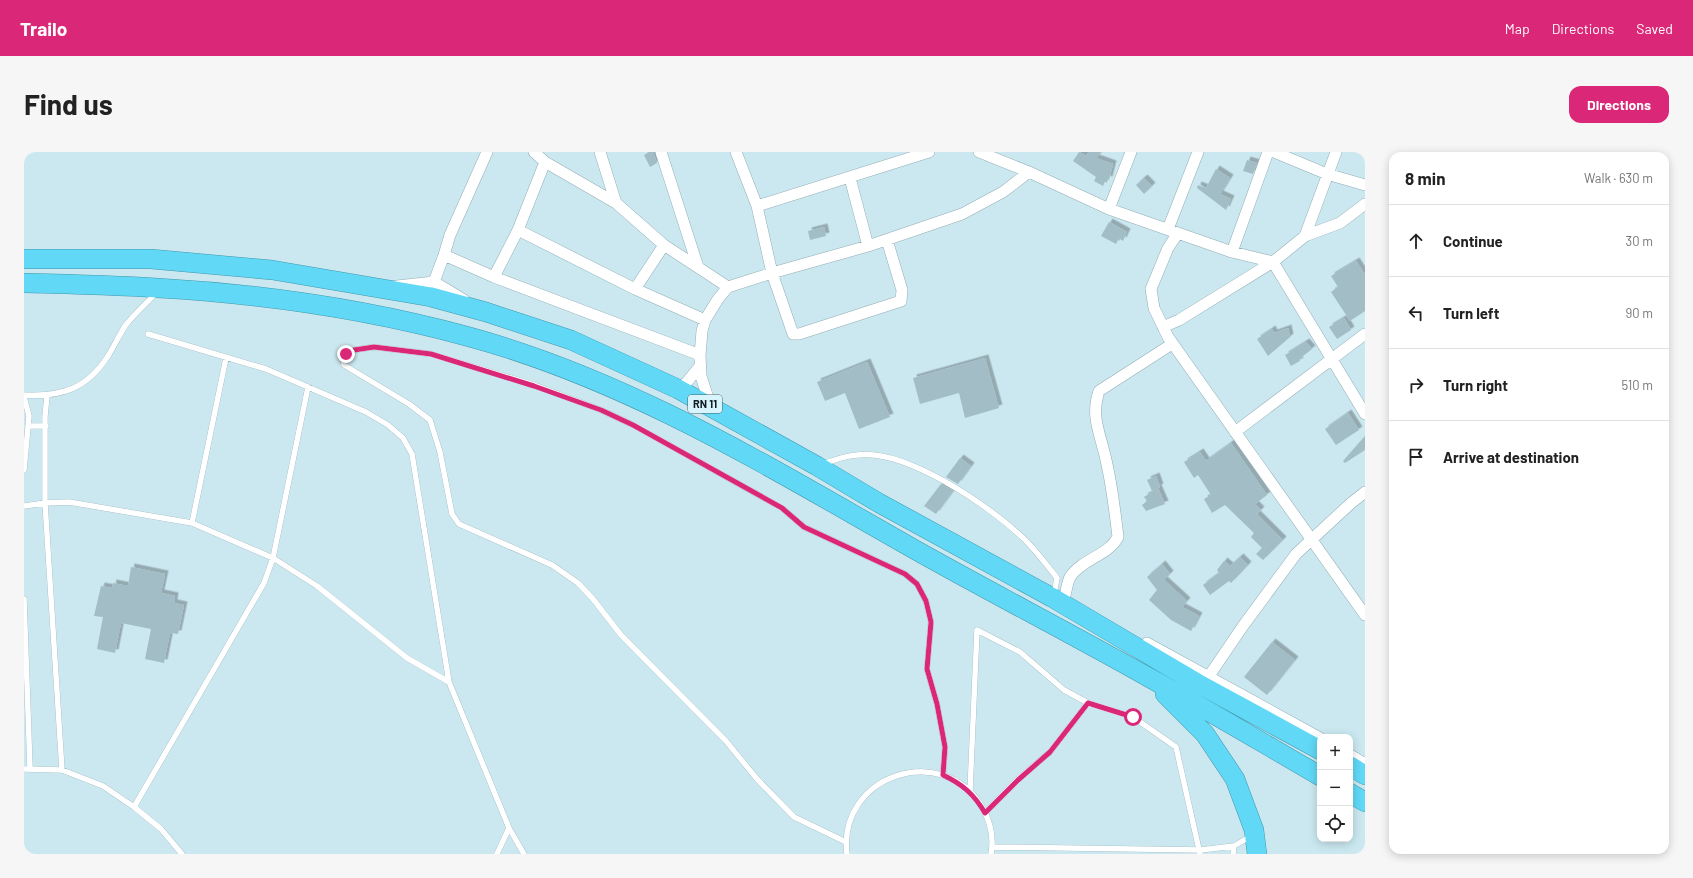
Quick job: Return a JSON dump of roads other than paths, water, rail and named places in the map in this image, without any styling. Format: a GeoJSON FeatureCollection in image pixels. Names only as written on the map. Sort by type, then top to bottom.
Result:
{"type":"FeatureCollection","features":[{"type":"Feature","properties":{"kind":"highway","name":"RN 11"},"geometry":{"type":"LineString","coordinates":[[24,259],[158,260],[272,270],[430,297],[486,312],[570,340],[678,389],[817,466],[879,503],[1058,599],[1197,684],[1317,748]]}},
{"type":"Feature","properties":{"kind":"highway","name":"RN 11"},"geometry":{"type":"LineString","coordinates":[[24,283],[160,288],[270,298],[405,321],[477,339],[556,365],[617,389],[677,417],[786,476],[989,591],[1147,676],[1317,774]]}},
{"type":"Feature","properties":{"kind":"highway"},"geometry":{"type":"LineString","coordinates":[[1147,676],[1205,734],[1235,779],[1255,834],[1257,854]]}},
{"type":"Feature","properties":{"kind":"highway"},"geometry":{"type":"LineString","coordinates":[[1353,768],[1365,775]]}},
{"type":"Feature","properties":{"kind":"highway"},"geometry":{"type":"LineString","coordinates":[[1353,795],[1365,802]]}},
{"type":"Feature","properties":{"kind":"street"},"geometry":{"type":"LineString","coordinates":[[434,282],[450,235],[487,152]]}},
{"type":"Feature","properties":{"kind":"street"},"geometry":{"type":"LineString","coordinates":[[534,152],[545,162],[616,203],[664,245],[728,287]]}},
{"type":"Feature","properties":{"kind":"street"},"geometry":{"type":"LineString","coordinates":[[600,152],[616,203]]}},
{"type":"Feature","properties":{"kind":"street"},"geometry":{"type":"LineString","coordinates":[[661,152],[698,267]]}},
{"type":"Feature","properties":{"kind":"street"},"geometry":{"type":"LineString","coordinates":[[736,152],[757,206],[772,273],[793,334],[799,334],[901,301],[902,290],[887,240]]}},
{"type":"Feature","properties":{"kind":"street"},"geometry":{"type":"LineString","coordinates":[[757,206],[929,152]]}},
{"type":"Feature","properties":{"kind":"street"},"geometry":{"type":"LineString","coordinates":[[979,152],[1030,172],[1109,208],[1232,252],[1273,262],[1332,357],[1365,414]]}},
{"type":"Feature","properties":{"kind":"street"},"geometry":{"type":"LineString","coordinates":[[1109,208],[1132,152]]}},
{"type":"Feature","properties":{"kind":"street"},"geometry":{"type":"LineString","coordinates":[[1198,152],[1168,248],[1151,289],[1154,308],[1172,344],[1365,615]]}},
{"type":"Feature","properties":{"kind":"street"},"geometry":{"type":"LineString","coordinates":[[1232,252],[1268,152]]}},
{"type":"Feature","properties":{"kind":"street"},"geometry":{"type":"LineString","coordinates":[[1274,152],[1327,174],[1365,185]]}},
{"type":"Feature","properties":{"kind":"street"},"geometry":{"type":"LineString","coordinates":[[1305,236],[1336,152]]}},
{"type":"Feature","properties":{"kind":"street"},"geometry":{"type":"LineString","coordinates":[[494,277],[518,230],[545,162]]}},
{"type":"Feature","properties":{"kind":"street"},"geometry":{"type":"LineString","coordinates":[[718,412],[703,386],[700,360],[705,320],[718,299],[728,287],[868,246],[962,214],[1003,192],[1030,172]]}},
{"type":"Feature","properties":{"kind":"street"},"geometry":{"type":"LineString","coordinates":[[850,178],[868,246]]}},
{"type":"Feature","properties":{"kind":"street"},"geometry":{"type":"LineString","coordinates":[[1163,327],[1179,320],[1273,262],[1305,236],[1340,223],[1365,204]]}},
{"type":"Feature","properties":{"kind":"street"},"geometry":{"type":"LineString","coordinates":[[518,230],[636,289],[705,320]]}},
{"type":"Feature","properties":{"kind":"street"},"geometry":{"type":"LineString","coordinates":[[636,289],[664,245]]}},
{"type":"Feature","properties":{"kind":"street"},"geometry":{"type":"LineString","coordinates":[[444,255],[494,277],[700,360]]}},
{"type":"Feature","properties":{"kind":"street"},"geometry":{"type":"LineString","coordinates":[[383,290],[400,285],[434,282],[486,312]]}},
{"type":"Feature","properties":{"kind":"street"},"geometry":{"type":"LineString","coordinates":[[1235,432],[1332,357],[1365,334]]}},
{"type":"Feature","properties":{"kind":"street"},"geometry":{"type":"LineString","coordinates":[[1172,344],[1099,391],[1094,409],[1106,459],[1118,536],[1114,544],[1089,560],[1070,578],[1058,599],[1209,676],[1317,736]]}},
{"type":"Feature","properties":{"kind":"street"},"geometry":{"type":"LineString","coordinates":[[678,389],[690,378],[700,360]]}},
{"type":"Feature","properties":{"kind":"street"},"geometry":{"type":"LineString","coordinates":[[1209,676],[1243,626],[1296,554],[1365,492]]}},
{"type":"Feature","properties":{"kind":"street"},"geometry":{"type":"LineString","coordinates":[[1353,757],[1365,764]]}},
{"type":"Feature","properties":{"kind":"lane"},"geometry":{"type":"LineString","coordinates":[[24,470],[30,416],[24,396],[47,396],[75,388],[92,376],[107,357],[126,326],[160,288]]}},
{"type":"Feature","properties":{"kind":"lane"},"geometry":{"type":"LineString","coordinates":[[148,334],[266,370],[308,387],[366,412],[388,425],[403,438],[412,454],[449,682],[509,828],[524,854]]}},
{"type":"Feature","properties":{"kind":"lane"},"geometry":{"type":"LineString","coordinates":[[846,842],[794,817],[757,779],[721,736],[621,635],[593,599],[578,583],[552,565],[459,524],[452,514],[440,452],[430,420],[409,404],[344,365],[343,359],[346,354],[354,350],[374,347],[431,354],[534,386],[601,410],[633,425],[782,508],[804,527],[905,574],[917,584],[926,601],[931,622],[927,669],[937,704],[945,747],[943,775]]}},
{"type":"Feature","properties":{"kind":"lane"},"geometry":{"type":"LineString","coordinates":[[192,523],[226,358]]}},
{"type":"Feature","properties":{"kind":"lane"},"geometry":{"type":"LineString","coordinates":[[134,806],[264,583],[273,558],[308,387]]}},
{"type":"Feature","properties":{"kind":"lane"},"geometry":{"type":"LineString","coordinates":[[47,396],[45,503],[62,770]]}},
{"type":"Feature","properties":{"kind":"lane"},"geometry":{"type":"LineString","coordinates":[[28,426],[46,426]]}},
{"type":"Feature","properties":{"kind":"lane"},"geometry":{"type":"LineString","coordinates":[[817,466],[858,454],[884,457],[909,465],[948,482],[997,515],[1029,544],[1057,578],[1058,599]]}},
{"type":"Feature","properties":{"kind":"lane"},"geometry":{"type":"LineString","coordinates":[[24,506],[68,502],[192,523],[273,558],[317,586],[407,658],[449,682]]}},
{"type":"Feature","properties":{"kind":"lane"},"geometry":{"type":"LineString","coordinates":[[24,599],[27,768],[62,770],[103,786],[134,806],[161,829],[182,854]]}},
{"type":"Feature","properties":{"kind":"lane"},"geometry":{"type":"LineString","coordinates":[[970,791],[977,630],[1020,652],[1064,690],[1088,703],[1133,717],[1176,747],[1201,852]]}},
{"type":"Feature","properties":{"kind":"lane"},"geometry":{"type":"LineString","coordinates":[[985,813],[1018,780],[1050,752],[1088,703]]}},
{"type":"Feature","properties":{"kind":"lane"},"geometry":{"type":"LineString","coordinates":[[847,854],[846,842],[850,820],[861,800],[877,784],[898,774],[920,771],[943,775],[970,791],[985,813],[991,829],[993,847],[991,854]]}},
{"type":"Feature","properties":{"kind":"lane"},"geometry":{"type":"LineString","coordinates":[[497,854],[509,828]]}},
{"type":"Feature","properties":{"kind":"lane"},"geometry":{"type":"LineString","coordinates":[[993,847],[1201,852],[1234,846],[1255,834]]}},
{"type":"Feature","properties":{"kind":"lane"},"geometry":{"type":"LineString","coordinates":[[1233,854],[1234,846]]}}]}
